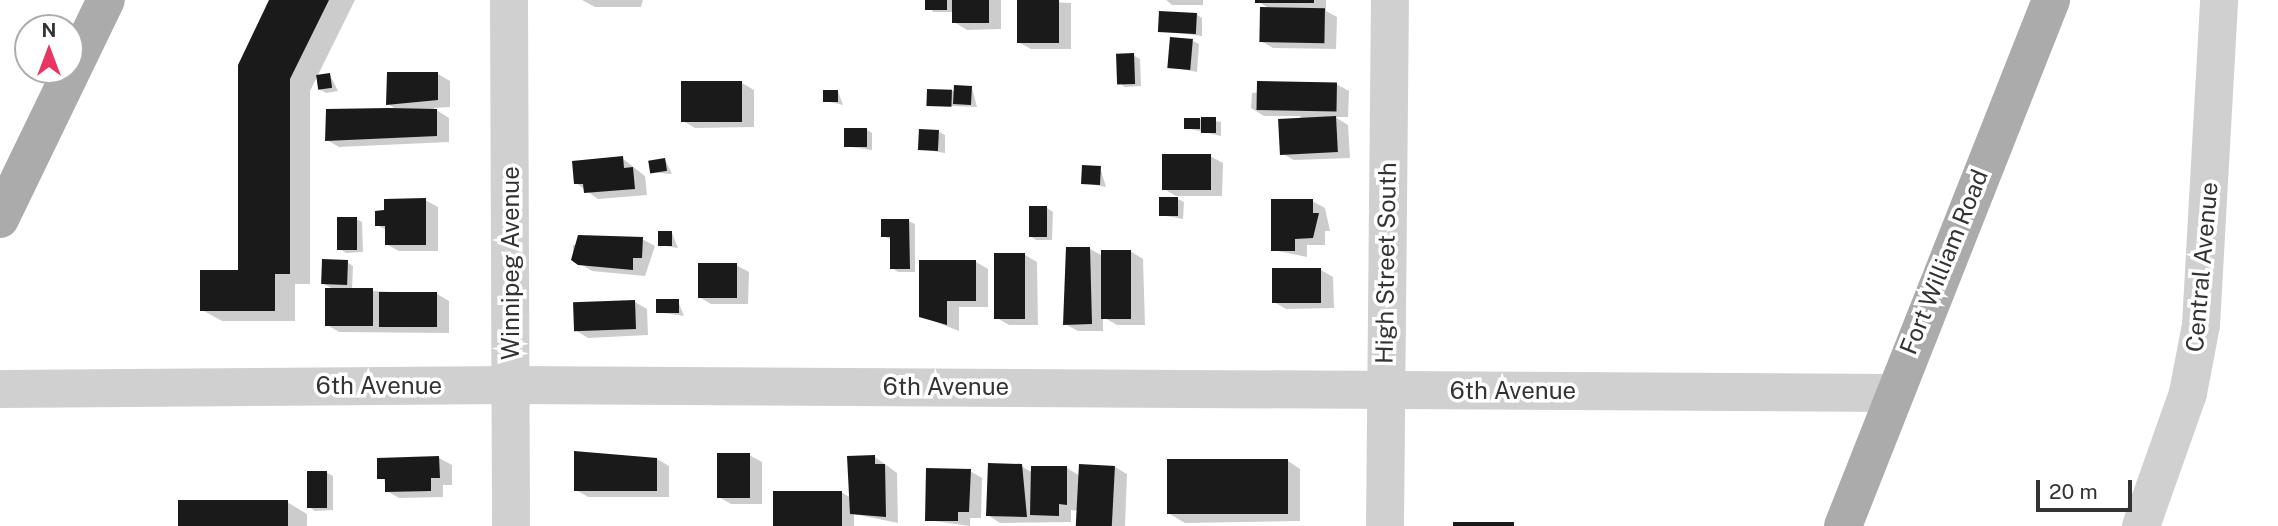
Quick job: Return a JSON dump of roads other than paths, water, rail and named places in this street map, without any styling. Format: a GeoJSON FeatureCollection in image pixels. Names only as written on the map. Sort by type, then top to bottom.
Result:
{"type":"FeatureCollection","features":[{"type":"Feature","properties":{"kind":"main road"},"geometry":{"type":"LineString","coordinates":[[0,219],[106,0]]}},
{"type":"Feature","properties":{"kind":"main road","name":"Fort William Road"},"geometry":{"type":"LineString","coordinates":[[1843,526],[1891,393],[2051,0]]}},
{"type":"Feature","properties":{"kind":"street","name":"Winnipeg Avenue"},"geometry":{"type":"LineString","coordinates":[[509,0],[511,526]]}},
{"type":"Feature","properties":{"kind":"street","name":"High Street South"},"geometry":{"type":"LineString","coordinates":[[1385,526],[1384,390],[1390,0]]}},
{"type":"Feature","properties":{"kind":"street","name":"Central Avenue"},"geometry":{"type":"LineString","coordinates":[[2141,526],[2188,393],[2200,325],[2219,0]]}},
{"type":"Feature","properties":{"kind":"street","name":"6th Avenue"},"geometry":{"type":"LineString","coordinates":[[0,389],[512,385],[1891,393]]}}]}
